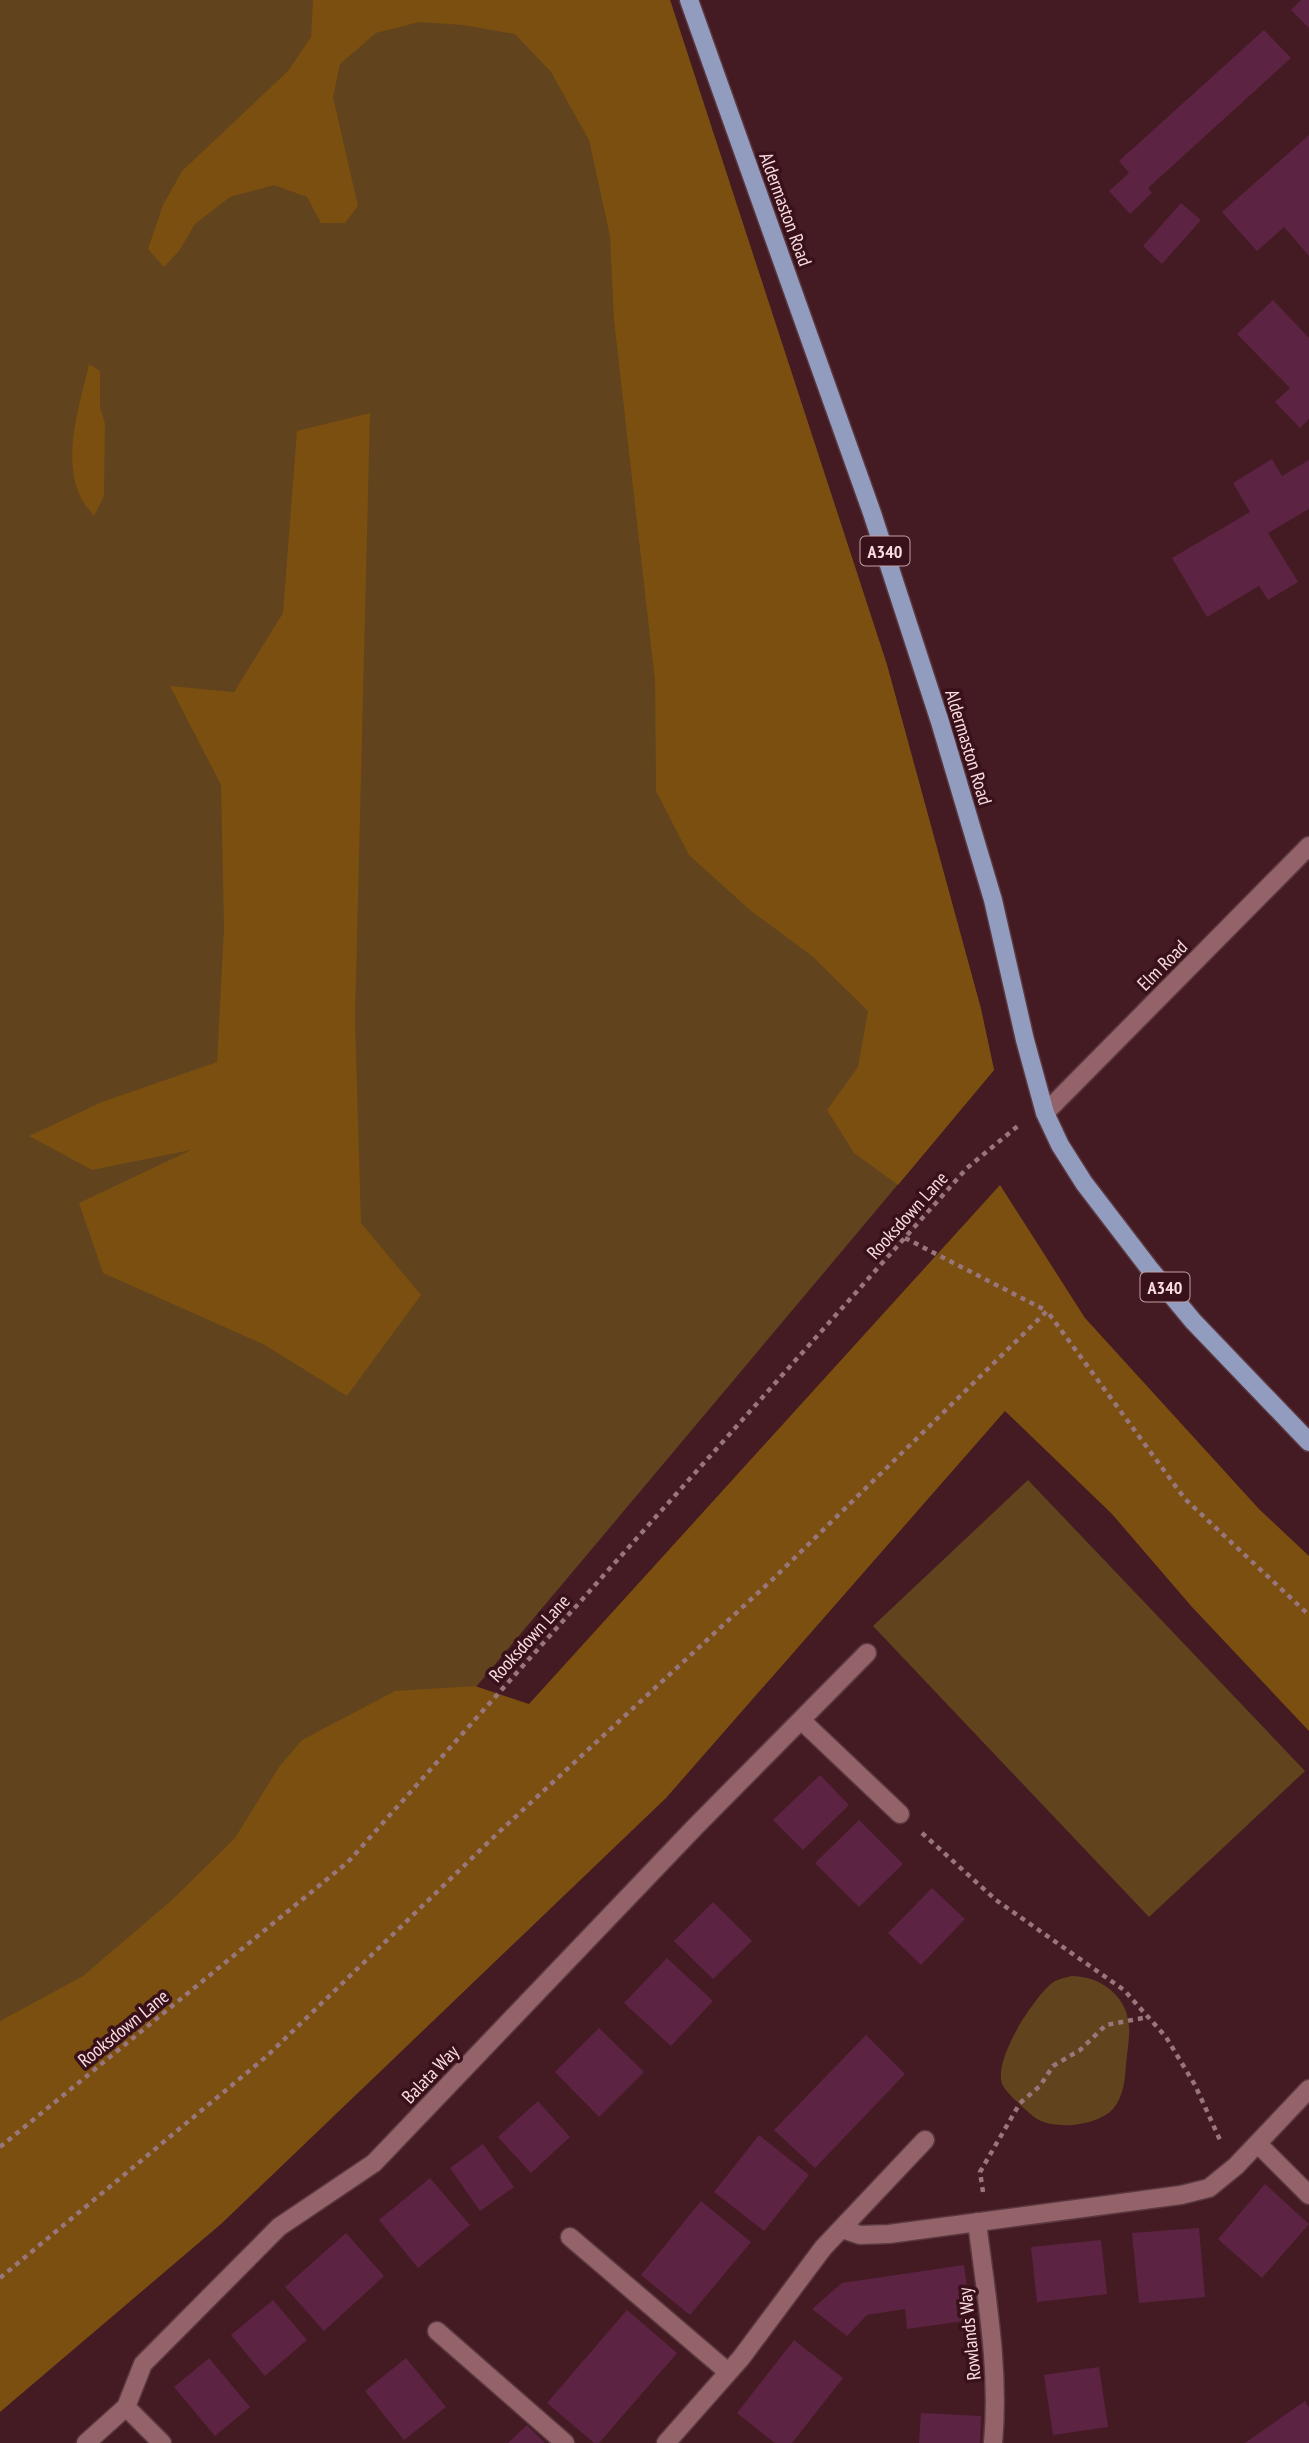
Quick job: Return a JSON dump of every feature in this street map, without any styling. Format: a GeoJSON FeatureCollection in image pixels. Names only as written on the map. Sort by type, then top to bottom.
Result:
{"type":"FeatureCollection","features":[{"type":"Feature","properties":{"kind":"main road","name":"Aldermaston Road"},"geometry":{"type":"LineString","coordinates":[[689,0],[872,513],[940,722],[993,900],[1025,1041],[1045,1113],[1083,1183],[1149,1268],[1194,1321],[1309,1442]]}},
{"type":"Feature","properties":{"kind":"street","name":"Elm Road"},"geometry":{"type":"LineString","coordinates":[[1045,1113],[1309,846]]}},
{"type":"Feature","properties":{"kind":"street","name":"Balata Way"},"geometry":{"type":"LineString","coordinates":[[86,2443],[126,2407],[143,2364],[279,2227],[374,2163],[695,1827],[867,1653]]}},
{"type":"Feature","properties":{"kind":"street"},"geometry":{"type":"LineString","coordinates":[[801,1720],[900,1814]]}},
{"type":"Feature","properties":{"kind":"street"},"geometry":{"type":"LineString","coordinates":[[842,2229],[860,2235],[889,2234],[1181,2196],[1209,2188],[1259,2144],[1309,2089]]}},
{"type":"Feature","properties":{"kind":"street"},"geometry":{"type":"LineString","coordinates":[[666,2443],[728,2372],[823,2248],[925,2140]]}},
{"type":"Feature","properties":{"kind":"street"},"geometry":{"type":"LineString","coordinates":[[1259,2144],[1309,2195]]}},
{"type":"Feature","properties":{"kind":"street","name":"Rowlands Way"},"geometry":{"type":"LineString","coordinates":[[983,2221],[996,2368],[993,2443]]}},
{"type":"Feature","properties":{"kind":"street"},"geometry":{"type":"LineString","coordinates":[[570,2237],[728,2372]]}},
{"type":"Feature","properties":{"kind":"street"},"geometry":{"type":"LineString","coordinates":[[437,2330],[565,2443]]}},
{"type":"Feature","properties":{"kind":"street"},"geometry":{"type":"LineString","coordinates":[[126,2407],[162,2443]]}},
{"type":"Feature","properties":{"kind":"path","name":"Rooksdown Lane"},"geometry":{"type":"LineString","coordinates":[[0,2147],[348,1862],[967,1168],[1016,1126],[1045,1113]]}},
{"type":"Feature","properties":{"kind":"path"},"geometry":{"type":"LineString","coordinates":[[905,1238],[1046,1311],[1185,1499],[1309,1615]]}},
{"type":"Feature","properties":{"kind":"path"},"geometry":{"type":"LineString","coordinates":[[0,2278],[268,2056],[499,1832],[773,1579],[1046,1311]]}},
{"type":"Feature","properties":{"kind":"path"},"geometry":{"type":"LineString","coordinates":[[900,1814],[996,1900],[1124,1990],[1166,2037],[1195,2085],[1224,2147],[1236,2166]]}},
{"type":"Feature","properties":{"kind":"path"},"geometry":{"type":"LineString","coordinates":[[983,2221],[980,2172],[1020,2104],[1040,2086],[1053,2066],[1080,2050],[1105,2025],[1148,2017]]}},
{"type":"Feature","properties":{"kind":"shaded area"},"geometry":{"type":"Polygon","coordinates":[[[0,0],[670,0],[887,665],[981,1009],[994,1070],[345,1843],[0,2118],[0,0]]]}},
{"type":"Feature","properties":{"kind":"shaded area"},"geometry":{"type":"Polygon","coordinates":[[[313,0],[670,0],[887,665],[981,1009],[994,1070],[898,1185],[854,1153],[827,1110],[858,1067],[868,1011],[812,956],[751,911],[689,855],[656,791],[655,681],[614,320],[610,236],[589,140],[551,72],[515,34],[463,25],[419,22],[376,33],[340,64],[333,97],[358,206],[345,223],[321,223],[307,197],[274,185],[230,197],[195,224],[179,251],[164,267],[148,249],[163,205],[182,171],[288,71],[311,37],[313,0]]]}},
{"type":"Feature","properties":{"kind":"shaded area"},"geometry":{"type":"Polygon","coordinates":[[[89,364],[100,371],[100,407],[105,424],[104,496],[94,516],[81,498],[75,482],[72,448],[89,364]]]}},
{"type":"Feature","properties":{"kind":"shaded area"},"geometry":{"type":"Polygon","coordinates":[[[370,413],[355,1019],[361,1223],[421,1295],[347,1396],[263,1344],[103,1273],[79,1203],[191,1150],[92,1170],[29,1136],[102,1102],[217,1062],[224,929],[221,785],[170,686],[234,692],[283,613],[297,431],[370,413]]]}},
{"type":"Feature","properties":{"kind":"shaded area"},"geometry":{"type":"Polygon","coordinates":[[[1000,1185],[1085,1318],[1259,1509],[1309,1556],[1309,1731],[1192,1607],[1112,1514],[1005,1411],[666,1798],[221,2224],[0,2412],[0,2021],[83,1976],[172,1900],[235,1838],[279,1767],[302,1740],[395,1691],[475,1686],[529,1704],[1000,1185]]]}},
{"type":"Feature","properties":{"kind":"shaded area"},"geometry":{"type":"Polygon","coordinates":[[[1028,1480],[1305,1771],[1149,1917],[873,1626],[1028,1480]]]}},
{"type":"Feature","properties":{"kind":"shaded area"},"geometry":{"type":"Polygon","coordinates":[[[1071,1976],[1102,1984],[1118,1997],[1127,2015],[1129,2031],[1120,2099],[1106,2115],[1087,2123],[1066,2125],[1037,2119],[1024,2109],[1005,2089],[1001,2075],[1008,2047],[1034,2003],[1053,1982],[1071,1976]]]}},
{"type":"Feature","properties":{"kind":"building"},"geometry":{"type":"Polygon","coordinates":[[[1301,0],[1309,0],[1309,28],[1291,10],[1301,0]]]}},
{"type":"Feature","properties":{"kind":"building"},"geometry":{"type":"Polygon","coordinates":[[[1264,30],[1291,58],[1148,188],[1152,193],[1130,214],[1109,191],[1129,173],[1119,161],[1264,30]]]}},
{"type":"Feature","properties":{"kind":"building"},"geometry":{"type":"Polygon","coordinates":[[[1309,135],[1309,256],[1284,227],[1257,251],[1222,212],[1309,135]]]}},
{"type":"Feature","properties":{"kind":"building"},"geometry":{"type":"Polygon","coordinates":[[[1181,203],[1201,220],[1162,264],[1143,246],[1181,203]]]}},
{"type":"Feature","properties":{"kind":"building"},"geometry":{"type":"Polygon","coordinates":[[[1273,300],[1309,338],[1309,419],[1300,428],[1275,402],[1290,388],[1237,334],[1273,300]]]}},
{"type":"Feature","properties":{"kind":"building"},"geometry":{"type":"Polygon","coordinates":[[[1272,459],[1282,476],[1309,460],[1309,509],[1268,533],[1298,582],[1268,600],[1259,586],[1207,617],[1172,558],[1250,512],[1233,483],[1272,459]]]}},
{"type":"Feature","properties":{"kind":"building"},"geometry":{"type":"Polygon","coordinates":[[[820,1775],[849,1805],[803,1850],[773,1820],[820,1775]]]}},
{"type":"Feature","properties":{"kind":"building"},"geometry":{"type":"Polygon","coordinates":[[[859,1820],[903,1864],[859,1907],[815,1863],[859,1820]]]}},
{"type":"Feature","properties":{"kind":"building"},"geometry":{"type":"Polygon","coordinates":[[[932,1888],[965,1919],[921,1965],[888,1933],[932,1888]]]}},
{"type":"Feature","properties":{"kind":"building"},"geometry":{"type":"Polygon","coordinates":[[[713,1902],[752,1941],[713,1979],[674,1941],[713,1902]]]}},
{"type":"Feature","properties":{"kind":"building"},"geometry":{"type":"Polygon","coordinates":[[[667,1958],[713,2001],[671,2046],[624,2003],[667,1958]]]}},
{"type":"Feature","properties":{"kind":"building"},"geometry":{"type":"Polygon","coordinates":[[[599,2028],[644,2072],[599,2117],[555,2072],[599,2028]]]}},
{"type":"Feature","properties":{"kind":"building"},"geometry":{"type":"Polygon","coordinates":[[[866,2035],[905,2074],[815,2168],[774,2130],[866,2035]]]}},
{"type":"Feature","properties":{"kind":"building"},"geometry":{"type":"Polygon","coordinates":[[[538,2101],[570,2137],[531,2173],[498,2137],[538,2101]]]}},
{"type":"Feature","properties":{"kind":"building"},"geometry":{"type":"Polygon","coordinates":[[[759,2135],[809,2175],[764,2231],[714,2192],[759,2135]]]}},
{"type":"Feature","properties":{"kind":"building"},"geometry":{"type":"Polygon","coordinates":[[[483,2144],[514,2187],[480,2211],[450,2168],[483,2144]]]}},
{"type":"Feature","properties":{"kind":"building"},"geometry":{"type":"Polygon","coordinates":[[[430,2178],[470,2225],[418,2268],[379,2220],[430,2178]]]}},
{"type":"Feature","properties":{"kind":"building"},"geometry":{"type":"Polygon","coordinates":[[[1265,2184],[1309,2224],[1262,2278],[1218,2239],[1265,2184]]]}},
{"type":"Feature","properties":{"kind":"building"},"geometry":{"type":"Polygon","coordinates":[[[701,2201],[751,2242],[690,2315],[641,2275],[701,2201]]]}},
{"type":"Feature","properties":{"kind":"building"},"geometry":{"type":"Polygon","coordinates":[[[1199,2228],[1205,2297],[1139,2303],[1132,2233],[1199,2228]]]}},
{"type":"Feature","properties":{"kind":"building"},"geometry":{"type":"Polygon","coordinates":[[[346,2233],[384,2276],[324,2331],[285,2287],[346,2233]]]}},
{"type":"Feature","properties":{"kind":"building"},"geometry":{"type":"Polygon","coordinates":[[[1101,2240],[1107,2294],[1037,2302],[1031,2247],[1101,2240]]]}},
{"type":"Feature","properties":{"kind":"building"},"geometry":{"type":"Polygon","coordinates":[[[964,2265],[971,2320],[907,2329],[905,2309],[867,2315],[847,2336],[812,2309],[842,2283],[964,2265]]]}},
{"type":"Feature","properties":{"kind":"building"},"geometry":{"type":"Polygon","coordinates":[[[273,2300],[307,2340],[265,2376],[231,2335],[273,2300]]]}},
{"type":"Feature","properties":{"kind":"building"},"geometry":{"type":"Polygon","coordinates":[[[627,2310],[677,2353],[599,2443],[594,2443],[547,2403],[627,2310]]]}},
{"type":"Feature","properties":{"kind":"building"},"geometry":{"type":"Polygon","coordinates":[[[794,2340],[843,2378],[792,2443],[775,2443],[737,2413],[794,2340]]]}},
{"type":"Feature","properties":{"kind":"building"},"geometry":{"type":"Polygon","coordinates":[[[209,2358],[250,2407],[215,2436],[174,2387],[209,2358]]]}},
{"type":"Feature","properties":{"kind":"building"},"geometry":{"type":"Polygon","coordinates":[[[406,2358],[446,2407],[404,2440],[365,2391],[406,2358]]]}},
{"type":"Feature","properties":{"kind":"building"},"geometry":{"type":"Polygon","coordinates":[[[1099,2367],[1108,2427],[1053,2435],[1044,2375],[1099,2367]]]}},
{"type":"Feature","properties":{"kind":"building"},"geometry":{"type":"Polygon","coordinates":[[[1305,2401],[1309,2408],[1309,2443],[1245,2443],[1305,2401]]]}},
{"type":"Feature","properties":{"kind":"building"},"geometry":{"type":"Polygon","coordinates":[[[921,2413],[981,2416],[980,2443],[919,2443],[921,2413]]]}},
{"type":"Feature","properties":{"kind":"building"},"geometry":{"type":"Polygon","coordinates":[[[527,2425],[545,2443],[508,2443],[527,2425]]]}}]}
